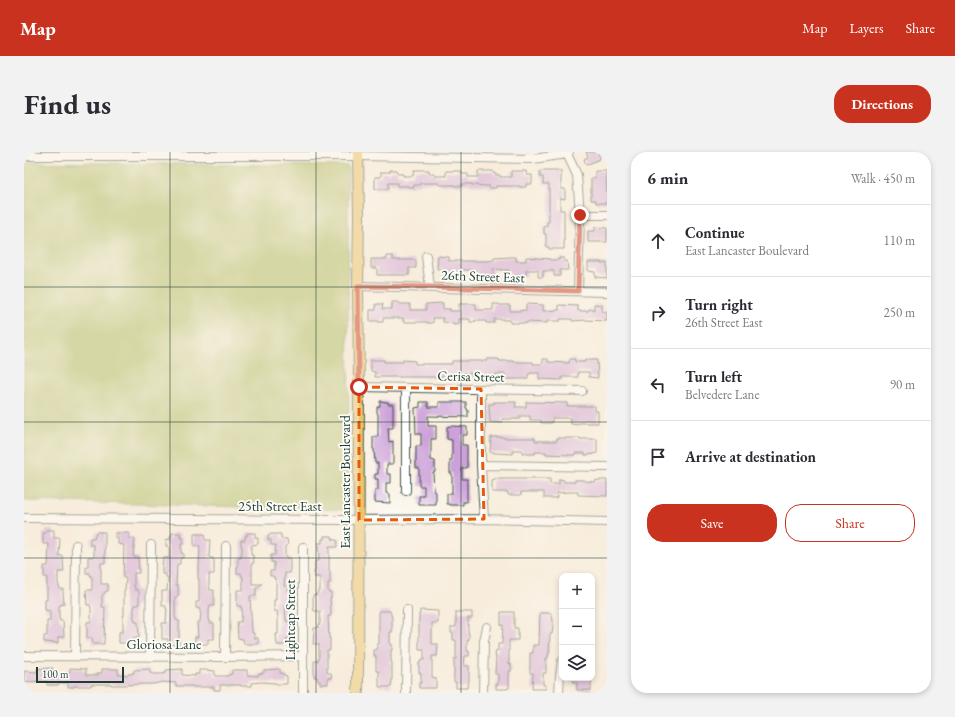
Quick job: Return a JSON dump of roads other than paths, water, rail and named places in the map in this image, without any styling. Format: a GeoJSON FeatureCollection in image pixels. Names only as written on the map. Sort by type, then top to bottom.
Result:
{"type":"FeatureCollection","features":[{"type":"Feature","properties":{"kind":"main road","name":"East Lancaster Boulevard"},"geometry":{"type":"LineString","coordinates":[[358,154],[358,693]]}},
{"type":"Feature","properties":{"kind":"street"},"geometry":{"type":"LineString","coordinates":[[24,156],[153,154],[533,155],[568,153],[577,175],[580,215],[578,291]]}},
{"type":"Feature","properties":{"kind":"street"},"geometry":{"type":"LineString","coordinates":[[580,215],[607,215]]}},
{"type":"Feature","properties":{"kind":"street"},"geometry":{"type":"LineString","coordinates":[[426,256],[430,287]]}},
{"type":"Feature","properties":{"kind":"street","name":"26th Street East"},"geometry":{"type":"LineString","coordinates":[[358,286],[607,292]]}},
{"type":"Feature","properties":{"kind":"street","name":"Cerisa Street"},"geometry":{"type":"LineString","coordinates":[[359,387],[582,392]]}},
{"type":"Feature","properties":{"kind":"street"},"geometry":{"type":"LineString","coordinates":[[406,388],[406,491]]}},
{"type":"Feature","properties":{"kind":"street"},"geometry":{"type":"LineString","coordinates":[[481,389],[481,465],[484,519]]}},
{"type":"Feature","properties":{"kind":"street"},"geometry":{"type":"LineString","coordinates":[[481,465],[607,468]]}},
{"type":"Feature","properties":{"kind":"street","name":"25th Street East"},"geometry":{"type":"LineString","coordinates":[[24,518],[359,520],[484,519],[607,522]]}},
{"type":"Feature","properties":{"kind":"street"},"geometry":{"type":"LineString","coordinates":[[76,545],[76,656]]}},
{"type":"Feature","properties":{"kind":"street"},"geometry":{"type":"LineString","coordinates":[[150,657],[151,545]]}},
{"type":"Feature","properties":{"kind":"street"},"geometry":{"type":"LineString","coordinates":[[225,657],[226,546]]}},
{"type":"Feature","properties":{"kind":"street","name":"Lightcap Street"},"geometry":{"type":"LineString","coordinates":[[303,547],[303,693]]}},
{"type":"Feature","properties":{"kind":"street"},"geometry":{"type":"LineString","coordinates":[[406,693],[407,610]]}},
{"type":"Feature","properties":{"kind":"street"},"geometry":{"type":"LineString","coordinates":[[483,693],[484,641],[487,627]]}},
{"type":"Feature","properties":{"kind":"street","name":"Gloriosa Lane"},"geometry":{"type":"LineString","coordinates":[[24,656],[303,656]]}},
{"type":"Feature","properties":{"kind":"street"},"geometry":{"type":"LineString","coordinates":[[559,693],[560,681]]}}]}
